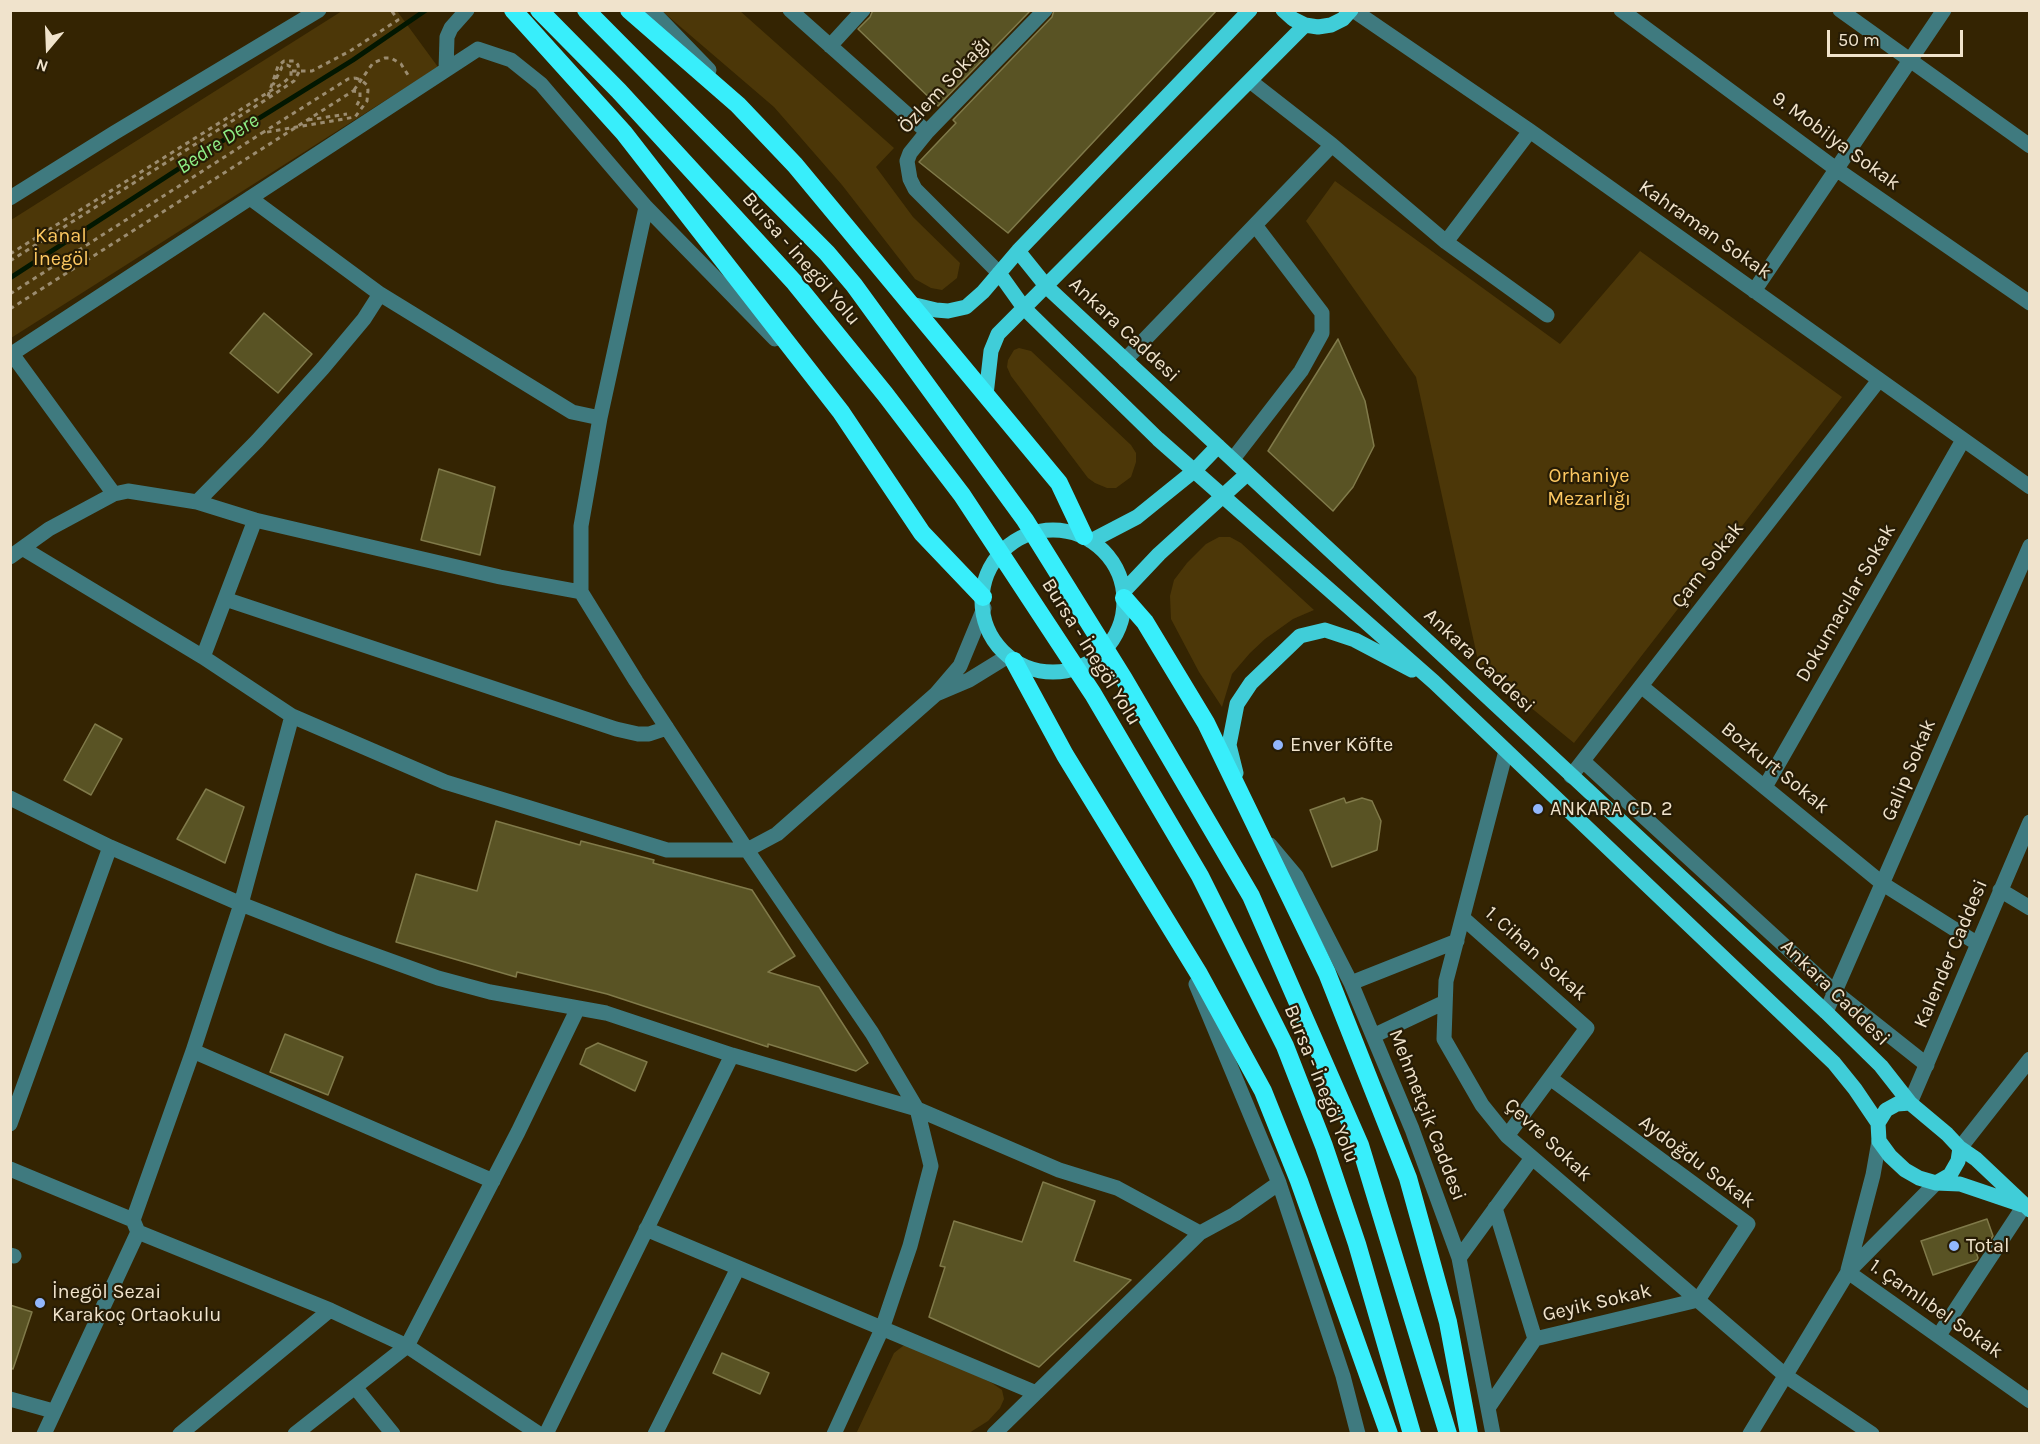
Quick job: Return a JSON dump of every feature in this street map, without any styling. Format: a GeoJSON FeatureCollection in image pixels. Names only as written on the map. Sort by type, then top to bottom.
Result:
{"type":"FeatureCollection","features":[{"type":"Feature","properties":{"kind":"highway"},"geometry":{"type":"LineString","coordinates":[[513,10],[624,133],[841,412],[922,533],[983,603]]}},
{"type":"Feature","properties":{"kind":"highway","name":"Bursa - İnegöl Yolu"},"geometry":{"type":"LineString","coordinates":[[539,10],[619,91],[795,283],[962,495],[1093,694],[1200,876],[1285,1046],[1324,1146],[1357,1244],[1412,1434]]}},
{"type":"Feature","properties":{"kind":"highway","name":"Bursa - İnegöl Yolu"},"geometry":{"type":"LineString","coordinates":[[586,10],[826,253],[854,285],[1025,520],[1124,679],[1251,896],[1360,1145],[1448,1434]]}},
{"type":"Feature","properties":{"kind":"highway"},"geometry":{"type":"LineString","coordinates":[[629,10],[725,94],[795,165],[1059,483],[1088,539]]}},
{"type":"Feature","properties":{"kind":"highway"},"geometry":{"type":"LineString","coordinates":[[1124,595],[1145,622],[1206,723],[1327,973],[1408,1178],[1448,1322],[1469,1434]]}},
{"type":"Feature","properties":{"kind":"highway"},"geometry":{"type":"LineString","coordinates":[[1011,659],[1065,755],[1178,940],[1263,1090],[1299,1180],[1389,1434]]}},
{"type":"Feature","properties":{"kind":"main road"},"geometry":{"type":"LineString","coordinates":[[911,304],[948,311],[966,307],[983,292],[1018,251],[1250,10]]}},
{"type":"Feature","properties":{"kind":"main road"},"geometry":{"type":"LineString","coordinates":[[1283,10],[1293,19],[1305,25],[1318,27],[1331,25],[1343,19],[1352,10]]}},
{"type":"Feature","properties":{"kind":"main road"},"geometry":{"type":"LineString","coordinates":[[986,395],[991,351],[998,334],[1305,25]]}},
{"type":"Feature","properties":{"kind":"main road","name":"Ankara Caddesi"},"geometry":{"type":"LineString","coordinates":[[1018,251],[1047,287],[1826,1012],[1881,1066],[1911,1103]]}},
{"type":"Feature","properties":{"kind":"main road"},"geometry":{"type":"LineString","coordinates":[[999,273],[1024,308],[1110,393],[1194,471],[1434,682],[1834,1064],[1855,1089],[1878,1123],[1879,1140],[1890,1156],[1905,1170],[1919,1178],[1936,1183],[1960,1184],[2027,1208]]}},
{"type":"Feature","properties":{"kind":"main road"},"geometry":{"type":"LineString","coordinates":[[1088,539],[1137,517],[1194,471],[1218,446]]}},
{"type":"Feature","properties":{"kind":"main road"},"geometry":{"type":"LineString","coordinates":[[1124,595],[1158,554],[1247,474]]}},
{"type":"Feature","properties":{"kind":"main road"},"geometry":{"type":"LineString","coordinates":[[1061,530],[1088,539],[1103,550],[1117,569],[1124,595],[1124,615],[1116,637],[1101,655],[1082,667],[1059,673],[1035,671],[1011,659],[996,645],[985,624],[983,603],[985,577],[997,556],[1015,540],[1037,531],[1061,530]]}},
{"type":"Feature","properties":{"kind":"main road"},"geometry":{"type":"LineString","coordinates":[[1241,793],[1229,745],[1237,704],[1251,683],[1300,636],[1325,630],[1335,633],[1355,640],[1434,682]]}},
{"type":"Feature","properties":{"kind":"main road"},"geometry":{"type":"LineString","coordinates":[[1878,1123],[1886,1110],[1897,1104],[1911,1103],[1936,1123],[1960,1148],[1976,1159],[2027,1208]]}},
{"type":"Feature","properties":{"kind":"main road"},"geometry":{"type":"LineString","coordinates":[[1936,1183],[1950,1175],[1958,1161],[1960,1148]]}},
{"type":"Feature","properties":{"kind":"street"},"geometry":{"type":"LineString","coordinates":[[10,198],[114,132],[320,10]]}},
{"type":"Feature","properties":{"kind":"street"},"geometry":{"type":"LineString","coordinates":[[446,70],[447,37],[451,28],[467,10]]}},
{"type":"Feature","properties":{"kind":"street"},"geometry":{"type":"LineString","coordinates":[[651,10],[712,74],[725,94]]}},
{"type":"Feature","properties":{"kind":"street"},"geometry":{"type":"LineString","coordinates":[[790,10],[927,132]]}},
{"type":"Feature","properties":{"kind":"street"},"geometry":{"type":"LineString","coordinates":[[830,46],[863,10]]}},
{"type":"Feature","properties":{"kind":"street","name":"Özlem Sokağı"},"geometry":{"type":"LineString","coordinates":[[999,273],[915,189],[910,179],[907,161],[910,153],[927,132],[1045,10]]}},
{"type":"Feature","properties":{"kind":"street","name":"Kahraman Sokak"},"geometry":{"type":"LineString","coordinates":[[1352,10],[1530,131],[2030,487]]}},
{"type":"Feature","properties":{"kind":"street","name":"9. Mobilya Sokak"},"geometry":{"type":"LineString","coordinates":[[1621,10],[1836,169],[2030,303]]}},
{"type":"Feature","properties":{"kind":"street"},"geometry":{"type":"LineString","coordinates":[[1840,10],[2030,146]]}},
{"type":"Feature","properties":{"kind":"street"},"geometry":{"type":"LineString","coordinates":[[1754,291],[1944,10]]}},
{"type":"Feature","properties":{"kind":"street"},"geometry":{"type":"LineString","coordinates":[[114,494],[11,354],[478,49],[511,60],[541,84],[646,207],[821,386]]}},
{"type":"Feature","properties":{"kind":"street"},"geometry":{"type":"LineString","coordinates":[[1250,81],[1332,145],[1446,242],[1547,315]]}},
{"type":"Feature","properties":{"kind":"street"},"geometry":{"type":"LineString","coordinates":[[1446,242],[1530,131]]}},
{"type":"Feature","properties":{"kind":"street"},"geometry":{"type":"LineString","coordinates":[[1125,360],[1332,145]]}},
{"type":"Feature","properties":{"kind":"street"},"geometry":{"type":"LineString","coordinates":[[250,198],[380,294],[572,412],[600,418]]}},
{"type":"Feature","properties":{"kind":"street"},"geometry":{"type":"LineString","coordinates":[[646,207],[600,418],[581,526],[581,592],[747,850],[872,1033],[917,1109],[931,1166],[910,1246],[882,1329],[834,1434]]}},
{"type":"Feature","properties":{"kind":"street"},"geometry":{"type":"LineString","coordinates":[[1233,459],[1301,371],[1322,333],[1322,313],[1255,225]]}},
{"type":"Feature","properties":{"kind":"street"},"geometry":{"type":"LineString","coordinates":[[197,502],[257,441],[323,368],[364,319],[380,294]]}},
{"type":"Feature","properties":{"kind":"street","name":"Çam Sokak"},"geometry":{"type":"LineString","coordinates":[[1571,776],[1879,380]]}},
{"type":"Feature","properties":{"kind":"street","name":"Dokumacılar Sokak"},"geometry":{"type":"LineString","coordinates":[[1766,787],[1963,440]]}},
{"type":"Feature","properties":{"kind":"street"},"geometry":{"type":"LineString","coordinates":[[10,557],[49,529],[114,494],[128,491],[197,502],[255,520],[500,577],[581,592]]}},
{"type":"Feature","properties":{"kind":"street"},"geometry":{"type":"LineString","coordinates":[[203,657],[255,520]]}},
{"type":"Feature","properties":{"kind":"street","name":"Galip Sokak"},"geometry":{"type":"LineString","coordinates":[[1826,1012],[2030,546]]}},
{"type":"Feature","properties":{"kind":"street"},"geometry":{"type":"LineString","coordinates":[[24,549],[203,657],[292,716],[445,782],[668,850],[747,850],[777,834],[936,694],[960,666],[983,603]]}},
{"type":"Feature","properties":{"kind":"street"},"geometry":{"type":"LineString","coordinates":[[225,599],[616,729],[649,734],[667,728]]}},
{"type":"Feature","properties":{"kind":"street"},"geometry":{"type":"LineString","coordinates":[[936,694],[1011,659]]}},
{"type":"Feature","properties":{"kind":"street","name":"Bozkurt Sokak"},"geometry":{"type":"LineString","coordinates":[[1641,686],[1882,884],[1978,944]]}},
{"type":"Feature","properties":{"kind":"street"},"geometry":{"type":"LineString","coordinates":[[44,1434],[136,1226],[241,904],[292,716]]}},
{"type":"Feature","properties":{"kind":"street","name":"Çevre Sokak"},"geometry":{"type":"LineString","coordinates":[[1506,751],[1446,981],[1444,1039],[1482,1105],[1507,1136],[1786,1376],[1872,1434]]}},
{"type":"Feature","properties":{"kind":"street"},"geometry":{"type":"LineString","coordinates":[[1583,761],[1835,992],[1927,1065]]}},
{"type":"Feature","properties":{"kind":"street"},"geometry":{"type":"LineString","coordinates":[[10,798],[110,847],[241,904],[333,940],[438,978],[490,992],[606,1013],[732,1055],[917,1109],[1059,1170],[1117,1188],[1200,1233]]}},
{"type":"Feature","properties":{"kind":"street","name":"Kalender Caddesi"},"geometry":{"type":"LineString","coordinates":[[1911,1103],[2030,822]]}},
{"type":"Feature","properties":{"kind":"street","name":"Mehmetçik Caddesi"},"geometry":{"type":"LineString","coordinates":[[1262,836],[1296,876],[1351,982],[1375,1035],[1412,1129],[1459,1258],[1492,1434]]}},
{"type":"Feature","properties":{"kind":"street"},"geometry":{"type":"LineString","coordinates":[[10,1124],[110,847]]}},
{"type":"Feature","properties":{"kind":"street"},"geometry":{"type":"LineString","coordinates":[[2001,891],[2030,909]]}},
{"type":"Feature","properties":{"kind":"street","name":"1. Cihan Sokak"},"geometry":{"type":"LineString","coordinates":[[1463,918],[1587,1028],[1507,1136]]}},
{"type":"Feature","properties":{"kind":"street"},"geometry":{"type":"LineString","coordinates":[[1178,940],[1279,1183],[1343,1376],[1358,1434]]}},
{"type":"Feature","properties":{"kind":"street"},"geometry":{"type":"LineString","coordinates":[[1351,982],[1457,941]]}},
{"type":"Feature","properties":{"kind":"street"},"geometry":{"type":"LineString","coordinates":[[1375,1035],[1445,1002]]}},
{"type":"Feature","properties":{"kind":"street"},"geometry":{"type":"LineString","coordinates":[[295,1434],[407,1346],[493,1181],[578,1008]]}},
{"type":"Feature","properties":{"kind":"street"},"geometry":{"type":"LineString","coordinates":[[192,1051],[493,1181]]}},
{"type":"Feature","properties":{"kind":"street"},"geometry":{"type":"LineString","coordinates":[[546,1434],[732,1055]]}},
{"type":"Feature","properties":{"kind":"street"},"geometry":{"type":"LineString","coordinates":[[1960,1148],[2030,1059]]}},
{"type":"Feature","properties":{"kind":"street","name":"Aydoğdu Sokak"},"geometry":{"type":"LineString","coordinates":[[1550,1078],[1748,1224],[1698,1300]]}},
{"type":"Feature","properties":{"kind":"street"},"geometry":{"type":"LineString","coordinates":[[1848,1272],[1873,1175],[1879,1140]]}},
{"type":"Feature","properties":{"kind":"street"},"geometry":{"type":"LineString","coordinates":[[1459,1258],[1532,1158]]}},
{"type":"Feature","properties":{"kind":"street"},"geometry":{"type":"LineString","coordinates":[[10,1169],[407,1346],[539,1434]]}},
{"type":"Feature","properties":{"kind":"street"},"geometry":{"type":"LineString","coordinates":[[994,1434],[1200,1233],[1234,1214],[1279,1183]]}},
{"type":"Feature","properties":{"kind":"street"},"geometry":{"type":"LineString","coordinates":[[1750,1434],[1848,1272],[1936,1183]]}},
{"type":"Feature","properties":{"kind":"street","name":"Geyik Sokak"},"geometry":{"type":"LineString","coordinates":[[1495,1208],[1535,1339],[1698,1300]]}},
{"type":"Feature","properties":{"kind":"street"},"geometry":{"type":"LineString","coordinates":[[1939,1335],[2027,1208]]}},
{"type":"Feature","properties":{"kind":"street"},"geometry":{"type":"LineString","coordinates":[[645,1229],[1036,1393]]}},
{"type":"Feature","properties":{"kind":"street"},"geometry":{"type":"LineString","coordinates":[[655,1434],[738,1268]]}},
{"type":"Feature","properties":{"kind":"street","name":"1. Çamlıbel Sokak"},"geometry":{"type":"LineString","coordinates":[[1848,1272],[2030,1401]]}},
{"type":"Feature","properties":{"kind":"street"},"geometry":{"type":"LineString","coordinates":[[180,1434],[330,1310]]}},
{"type":"Feature","properties":{"kind":"street"},"geometry":{"type":"LineString","coordinates":[[1488,1408],[1535,1339]]}},
{"type":"Feature","properties":{"kind":"street"},"geometry":{"type":"LineString","coordinates":[[355,1387],[393,1434]]}},
{"type":"Feature","properties":{"kind":"street"},"geometry":{"type":"LineString","coordinates":[[10,1399],[53,1412]]}},
{"type":"Feature","properties":{"kind":"path"},"geometry":{"type":"LineString","coordinates":[[292,71],[312,71],[350,51],[398,20],[391,10]]}},
{"type":"Feature","properties":{"kind":"path"},"geometry":{"type":"LineString","coordinates":[[10,309],[353,92],[373,63],[392,58],[401,64],[417,89]]}},
{"type":"Feature","properties":{"kind":"path"},"geometry":{"type":"LineString","coordinates":[[10,261],[267,99],[294,81],[299,72],[295,61],[284,61],[278,66],[267,99]]}},
{"type":"Feature","properties":{"kind":"path"},"geometry":{"type":"LineString","coordinates":[[10,254],[283,83],[291,76],[291,67],[288,65],[282,67],[269,91]]}},
{"type":"Feature","properties":{"kind":"path"},"geometry":{"type":"LineString","coordinates":[[10,294],[262,133],[348,79],[361,80],[367,85],[367,101],[355,117],[262,133]]}},
{"type":"Feature","properties":{"kind":"path"},"geometry":{"type":"LineString","coordinates":[[308,120],[351,114],[360,99],[360,92],[353,92]]}},
{"type":"Feature","properties":{"kind":"green space","name":"Kanal İnegöl"},"geometry":{"type":"Polygon","coordinates":[[[342,11],[397,11],[438,67],[11,338],[11,220],[342,11]]]}},
{"type":"Feature","properties":{"kind":"green space"},"geometry":{"type":"Polygon","coordinates":[[[662,11],[740,11],[894,148],[876,167],[913,217],[960,263],[957,278],[942,290],[931,288],[915,279],[842,185],[774,107],[662,11]]]}},
{"type":"Feature","properties":{"kind":"green space","name":"Orhaniye Mezarlığı"},"geometry":{"type":"Polygon","coordinates":[[[1335,181],[1560,344],[1640,251],[1842,397],[1574,743],[1479,665],[1416,377],[1306,221],[1335,181]]]}},
{"type":"Feature","properties":{"kind":"green space"},"geometry":{"type":"Polygon","coordinates":[[[1019,348],[1031,351],[1131,445],[1136,453],[1136,462],[1131,477],[1116,488],[1107,488],[1088,478],[1011,376],[1007,367],[1008,360],[1014,350],[1019,348]]]}},
{"type":"Feature","properties":{"kind":"green space"},"geometry":{"type":"Polygon","coordinates":[[[1219,537],[1230,537],[1241,543],[1314,610],[1293,619],[1250,653],[1232,674],[1222,707],[1199,672],[1171,619],[1170,596],[1174,580],[1187,563],[1206,544],[1219,537]]]}},
{"type":"Feature","properties":{"kind":"green space"},"geometry":{"type":"Polygon","coordinates":[[[913,1344],[1002,1390],[1004,1399],[1000,1408],[988,1421],[969,1433],[856,1434],[894,1353],[903,1346],[913,1344]]]}},
{"type":"Feature","properties":{"kind":"building"},"geometry":{"type":"Polygon","coordinates":[[[873,10],[1031,10],[938,106],[858,29],[870,17],[873,10]]]}},
{"type":"Feature","properties":{"kind":"building"},"geometry":{"type":"Polygon","coordinates":[[[1054,10],[1217,10],[1008,233],[919,162],[956,123],[953,120],[1052,17],[1054,10]]]}},
{"type":"Feature","properties":{"kind":"building"},"geometry":{"type":"Polygon","coordinates":[[[264,313],[312,354],[278,393],[230,353],[264,313]]]}},
{"type":"Feature","properties":{"kind":"building"},"geometry":{"type":"Polygon","coordinates":[[[1338,339],[1365,401],[1374,446],[1353,487],[1333,511],[1268,451],[1338,339]]]}},
{"type":"Feature","properties":{"kind":"building"},"geometry":{"type":"Polygon","coordinates":[[[439,469],[495,487],[480,555],[421,540],[439,469]]]}},
{"type":"Feature","properties":{"kind":"building"},"geometry":{"type":"Polygon","coordinates":[[[95,724],[122,739],[91,795],[64,780],[95,724]]]}},
{"type":"Feature","properties":{"kind":"building"},"geometry":{"type":"Polygon","coordinates":[[[206,789],[244,807],[225,863],[177,839],[206,789]]]}},
{"type":"Feature","properties":{"kind":"building"},"geometry":{"type":"Polygon","coordinates":[[[1344,798],[1346,803],[1362,798],[1372,801],[1381,821],[1377,850],[1332,867],[1310,810],[1344,798]]]}},
{"type":"Feature","properties":{"kind":"building"},"geometry":{"type":"Polygon","coordinates":[[[496,821],[580,845],[581,841],[654,860],[653,863],[752,890],[795,956],[768,972],[819,987],[868,1063],[856,1071],[768,1044],[768,1047],[607,994],[517,972],[516,977],[396,942],[416,874],[477,891],[496,821]]]}},
{"type":"Feature","properties":{"kind":"building"},"geometry":{"type":"Polygon","coordinates":[[[285,1034],[343,1057],[328,1095],[270,1072],[285,1034]]]}},
{"type":"Feature","properties":{"kind":"building"},"geometry":{"type":"Polygon","coordinates":[[[598,1043],[647,1062],[635,1091],[580,1064],[586,1049],[598,1043]]]}},
{"type":"Feature","properties":{"kind":"building"},"geometry":{"type":"Polygon","coordinates":[[[1043,1182],[1095,1201],[1074,1261],[1131,1280],[1039,1367],[929,1317],[945,1267],[940,1266],[954,1221],[1022,1242],[1043,1182]]]}},
{"type":"Feature","properties":{"kind":"building"},"geometry":{"type":"Polygon","coordinates":[[[1987,1219],[1993,1236],[1991,1239],[1974,1245],[1977,1260],[1933,1275],[1921,1241],[1987,1219]]]}},
{"type":"Feature","properties":{"kind":"building"},"geometry":{"type":"Polygon","coordinates":[[[10,1305],[32,1312],[13,1369],[10,1368],[10,1305]]]}},
{"type":"Feature","properties":{"kind":"building"},"geometry":{"type":"Polygon","coordinates":[[[722,1353],[769,1373],[760,1394],[713,1373],[722,1353]]]}},
{"type":"Feature","properties":{"kind":"waterway","name":"Bedre Dere"},"geometry":{"type":"LineString","coordinates":[[10,278],[203,153],[353,60],[426,10]]}},
{"type":"Feature","properties":{"kind":"place","name":"Enver Köfte"},"geometry":{"type":"Point","coordinates":[1278,745]}},
{"type":"Feature","properties":{"kind":"place","name":"ANKARA CD. 2"},"geometry":{"type":"Point","coordinates":[1538,809]}},
{"type":"Feature","properties":{"kind":"place","name":"Total"},"geometry":{"type":"Point","coordinates":[1954,1246]}},
{"type":"Feature","properties":{"kind":"place","name":"İnegöl Sezai Karakoç Ortaokulu"},"geometry":{"type":"Point","coordinates":[40,1303]}}]}
